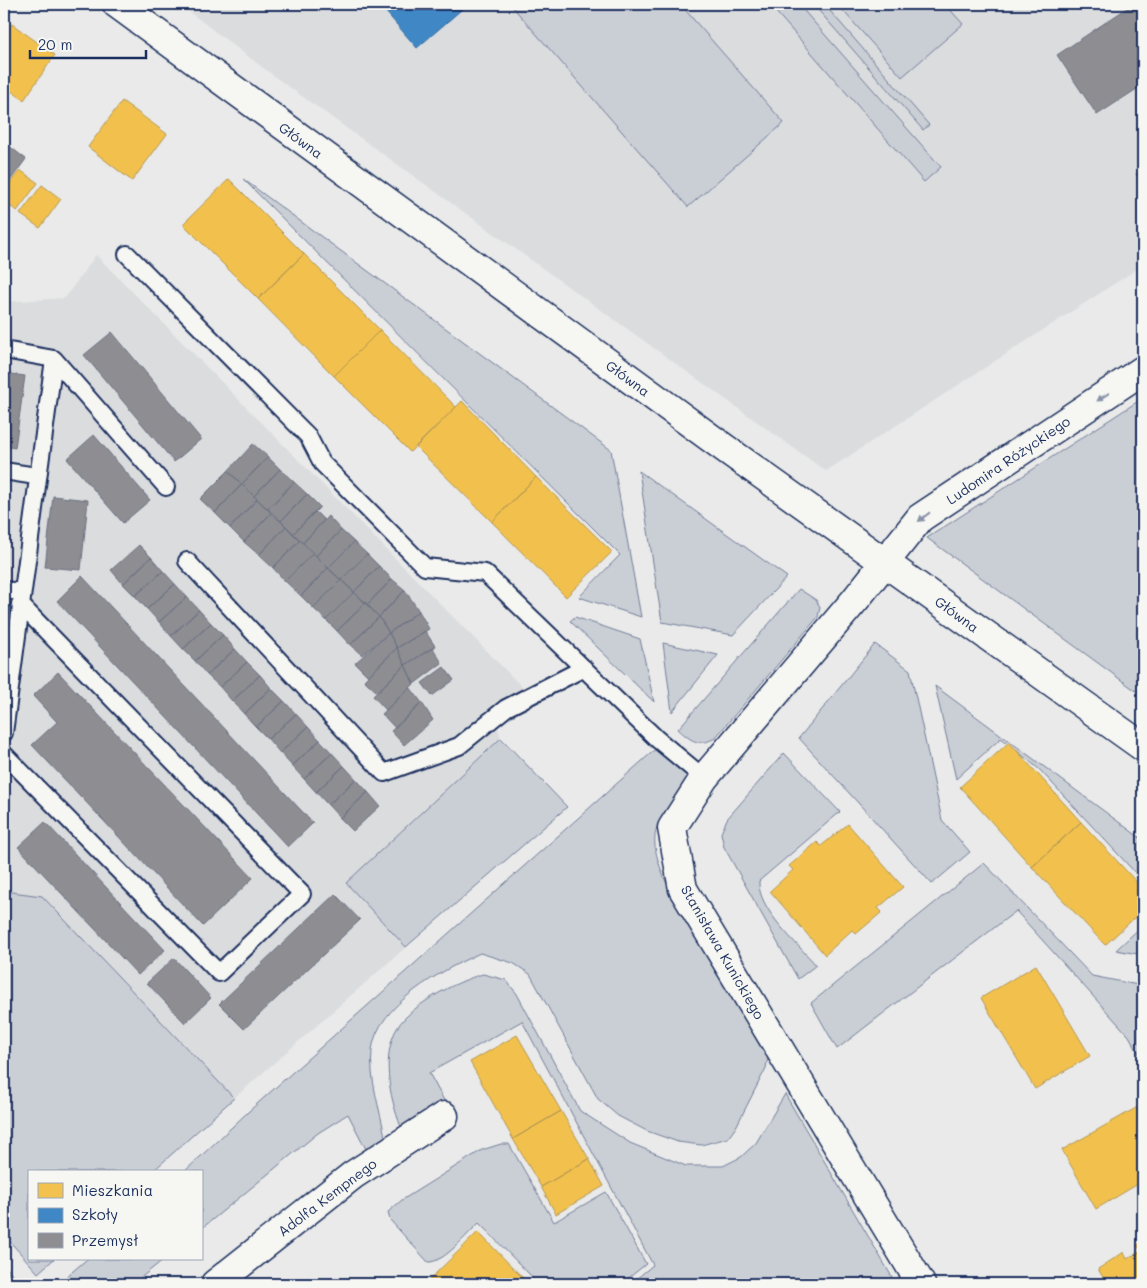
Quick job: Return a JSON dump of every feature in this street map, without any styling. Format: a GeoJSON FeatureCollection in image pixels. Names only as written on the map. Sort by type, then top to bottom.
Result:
{"type":"FeatureCollection","features":[{"type":"Feature","properties":{"kind":"street","name":"Główna"},"geometry":{"type":"LineString","coordinates":[[117,4],[508,291],[1143,748]]}},
{"type":"Feature","properties":{"kind":"street","name":"Ludomira Różyckiego"},"geometry":{"type":"LineString","coordinates":[[885,563],[920,518],[1143,370]]}},
{"type":"Feature","properties":{"kind":"street","name":"Stanisława Kunickiego"},"geometry":{"type":"LineString","coordinates":[[885,563],[704,778],[672,828],[683,889],[921,1284]]}},
{"type":"Feature","properties":{"kind":"street","name":"Adolfa Kempnego"},"geometry":{"type":"LineString","coordinates":[[215,1284],[353,1175],[444,1116]]}},
{"type":"Feature","properties":{"kind":"lane"},"geometry":{"type":"LineString","coordinates":[[126,254],[308,436],[322,463],[425,567],[485,573],[658,738],[704,778]]}},
{"type":"Feature","properties":{"kind":"lane"},"geometry":{"type":"LineString","coordinates":[[4,350],[54,359],[166,487]]}},
{"type":"Feature","properties":{"kind":"lane"},"geometry":{"type":"LineString","coordinates":[[4,733],[36,476],[54,359]]}},
{"type":"Feature","properties":{"kind":"lane"},"geometry":{"type":"LineString","coordinates":[[4,471],[36,476]]}},
{"type":"Feature","properties":{"kind":"lane"},"geometry":{"type":"LineString","coordinates":[[187,560],[384,773],[459,746],[506,708],[584,668]]}},
{"type":"Feature","properties":{"kind":"lane"},"geometry":{"type":"LineString","coordinates":[[4,590],[21,598],[302,894],[219,973],[4,754]]}},
{"type":"Feature","properties":{"kind":"shaded area"},"geometry":{"type":"Polygon","coordinates":[[[179,4],[1143,4],[1143,265],[826,471],[278,79],[179,4]]]}},
{"type":"Feature","properties":{"kind":"shaded area"},"geometry":{"type":"Polygon","coordinates":[[[510,4],[680,4],[784,123],[688,207],[510,4]]]}},
{"type":"Feature","properties":{"kind":"shaded area"},"geometry":{"type":"Polygon","coordinates":[[[769,4],[798,4],[941,167],[924,182],[769,4]]]}},
{"type":"Feature","properties":{"kind":"shaded area"},"geometry":{"type":"Polygon","coordinates":[[[813,4],[824,4],[929,125],[923,130],[813,4]]]}},
{"type":"Feature","properties":{"kind":"shaded area"},"geometry":{"type":"Polygon","coordinates":[[[837,4],[945,4],[963,24],[902,77],[837,4]]]}},
{"type":"Feature","properties":{"kind":"shaded area"},"geometry":{"type":"Polygon","coordinates":[[[243,179],[611,450],[641,617],[579,597],[620,555],[243,179]]]}},
{"type":"Feature","properties":{"kind":"shaded area"},"geometry":{"type":"Polygon","coordinates":[[[96,255],[526,691],[486,714],[498,729],[501,738],[346,883],[406,947],[234,1098],[42,896],[4,891],[4,302],[65,298],[96,255]]]}},
{"type":"Feature","properties":{"kind":"shaded area"},"geometry":{"type":"Polygon","coordinates":[[[1143,398],[1143,696],[927,538],[1143,398]]]}},
{"type":"Feature","properties":{"kind":"shaded area"},"geometry":{"type":"Polygon","coordinates":[[[639,471],[787,577],[733,635],[662,622],[639,471]]]}},
{"type":"Feature","properties":{"kind":"shaded area"},"geometry":{"type":"Polygon","coordinates":[[[799,589],[816,600],[820,607],[818,617],[715,738],[700,742],[687,737],[678,729],[799,589]]]}},
{"type":"Feature","properties":{"kind":"shaded area"},"geometry":{"type":"Polygon","coordinates":[[[575,617],[640,639],[654,702],[570,621],[575,617]]]}},
{"type":"Feature","properties":{"kind":"shaded area"},"geometry":{"type":"Polygon","coordinates":[[[663,643],[718,655],[672,712],[663,643]]]}},
{"type":"Feature","properties":{"kind":"shaded area"},"geometry":{"type":"Polygon","coordinates":[[[875,644],[910,670],[942,820],[970,852],[932,884],[799,738],[875,644]]]}},
{"type":"Feature","properties":{"kind":"shaded area"},"geometry":{"type":"Polygon","coordinates":[[[935,686],[1143,840],[1143,881],[1039,769],[1001,738],[956,779],[935,686]]]}},
{"type":"Feature","properties":{"kind":"shaded area"},"geometry":{"type":"Polygon","coordinates":[[[501,738],[567,807],[406,947],[346,883],[501,738]]]}},
{"type":"Feature","properties":{"kind":"shaded area"},"geometry":{"type":"Polygon","coordinates":[[[659,746],[696,779],[661,818],[656,829],[656,854],[670,891],[768,1057],[766,1068],[736,1127],[728,1138],[701,1145],[678,1142],[647,1131],[618,1116],[598,1099],[530,974],[513,963],[480,953],[448,969],[414,991],[386,1018],[377,1033],[371,1061],[385,1137],[367,1151],[348,1114],[318,1133],[202,1228],[202,1170],[186,1170],[248,1112],[659,746]]]}},
{"type":"Feature","properties":{"kind":"shaded area"},"geometry":{"type":"Polygon","coordinates":[[[784,753],[840,812],[759,881],[760,892],[771,914],[816,965],[798,979],[724,847],[721,833],[727,819],[784,753]]]}},
{"type":"Feature","properties":{"kind":"shaded area"},"geometry":{"type":"Polygon","coordinates":[[[984,863],[1092,976],[1143,986],[1143,1061],[1129,1036],[1016,911],[837,1049],[811,1003],[984,863]]]}},
{"type":"Feature","properties":{"kind":"shaded area"},"geometry":{"type":"Polygon","coordinates":[[[4,891],[42,896],[234,1098],[154,1170],[28,1170],[28,1260],[53,1260],[38,1273],[4,1235],[4,891]]]}},
{"type":"Feature","properties":{"kind":"shaded area"},"geometry":{"type":"Polygon","coordinates":[[[1143,925],[1143,955],[1116,950],[1143,925]]]}},
{"type":"Feature","properties":{"kind":"shaded area"},"geometry":{"type":"Polygon","coordinates":[[[483,974],[506,980],[517,994],[580,1111],[630,1143],[686,1166],[723,1166],[741,1157],[756,1143],[785,1094],[892,1277],[881,1284],[630,1284],[653,1265],[522,1021],[429,1073],[446,1104],[403,1132],[389,1082],[389,1056],[395,1032],[410,1013],[433,996],[460,982],[483,974]]]}},
{"type":"Feature","properties":{"kind":"shaded area"},"geometry":{"type":"Polygon","coordinates":[[[501,1144],[509,1144],[554,1222],[606,1192],[646,1264],[621,1284],[531,1284],[535,1280],[479,1223],[448,1253],[441,1258],[428,1262],[390,1220],[388,1212],[402,1200],[482,1150],[501,1144]]]}},
{"type":"Feature","properties":{"kind":"shaded area"},"geometry":{"type":"Polygon","coordinates":[[[86,1260],[163,1260],[133,1284],[58,1284],[86,1260]]]}},
{"type":"Feature","properties":{"kind":"shaded area"},"geometry":{"type":"Polygon","coordinates":[[[4,1265],[22,1284],[4,1284],[4,1265]]]}},
{"type":"Feature","properties":{"kind":"building: Mieszkania"},"geometry":{"type":"Polygon","coordinates":[[[12,24],[55,55],[24,100],[4,86],[4,35],[12,24]]]}},
{"type":"Feature","properties":{"kind":"building: Mieszkania"},"geometry":{"type":"Polygon","coordinates":[[[122,101],[167,134],[132,181],[88,147],[122,101]]]}},
{"type":"Feature","properties":{"kind":"building: Mieszkania"},"geometry":{"type":"Polygon","coordinates":[[[20,170],[38,183],[17,211],[4,202],[4,191],[20,170]]]}},
{"type":"Feature","properties":{"kind":"building: Mieszkania"},"geometry":{"type":"Polygon","coordinates":[[[229,179],[304,254],[258,299],[183,224],[229,179]]]}},
{"type":"Feature","properties":{"kind":"building: Mieszkania"},"geometry":{"type":"Polygon","coordinates":[[[42,185],[61,199],[40,228],[20,214],[42,185]]]}},
{"type":"Feature","properties":{"kind":"building: Mieszkania"},"geometry":{"type":"Polygon","coordinates":[[[304,254],[380,330],[334,376],[258,299],[304,254]]]}},
{"type":"Feature","properties":{"kind":"building: Mieszkania"},"geometry":{"type":"Polygon","coordinates":[[[380,330],[456,407],[410,452],[334,376],[380,330]]]}},
{"type":"Feature","properties":{"kind":"building: Mieszkania"},"geometry":{"type":"Polygon","coordinates":[[[462,401],[536,477],[492,522],[416,447],[462,401]]]}},
{"type":"Feature","properties":{"kind":"building: Mieszkania"},"geometry":{"type":"Polygon","coordinates":[[[536,477],[612,552],[566,597],[492,522],[536,477]]]}},
{"type":"Feature","properties":{"kind":"building: Mieszkania"},"geometry":{"type":"Polygon","coordinates":[[[1009,742],[1081,822],[1032,867],[960,787],[1009,742]]]}},
{"type":"Feature","properties":{"kind":"building: Mieszkania"},"geometry":{"type":"Polygon","coordinates":[[[1081,822],[1143,889],[1143,910],[1105,945],[1032,867],[1081,822]]]}},
{"type":"Feature","properties":{"kind":"building: Mieszkania"},"geometry":{"type":"Polygon","coordinates":[[[848,824],[903,887],[878,908],[882,912],[856,934],[852,930],[825,955],[770,891],[793,870],[789,866],[817,842],[821,846],[848,824]]]}},
{"type":"Feature","properties":{"kind":"building: Mieszkania"},"geometry":{"type":"Polygon","coordinates":[[[1036,965],[1090,1056],[1035,1089],[981,998],[1036,965]]]}},
{"type":"Feature","properties":{"kind":"building: Mieszkania"},"geometry":{"type":"Polygon","coordinates":[[[517,1035],[561,1111],[513,1139],[470,1062],[517,1035]]]}},
{"type":"Feature","properties":{"kind":"building: Mieszkania"},"geometry":{"type":"Polygon","coordinates":[[[1143,1104],[1143,1181],[1096,1209],[1062,1150],[1143,1104]]]}},
{"type":"Feature","properties":{"kind":"building: Mieszkania"},"geometry":{"type":"Polygon","coordinates":[[[561,1111],[589,1159],[541,1187],[513,1139],[561,1111]]]}},
{"type":"Feature","properties":{"kind":"building: Mieszkania"},"geometry":{"type":"Polygon","coordinates":[[[589,1159],[604,1186],[556,1214],[541,1187],[589,1159]]]}},
{"type":"Feature","properties":{"kind":"building: Mieszkania"},"geometry":{"type":"Polygon","coordinates":[[[478,1232],[526,1281],[523,1284],[425,1284],[478,1232]]]}},
{"type":"Feature","properties":{"kind":"building: Mieszkania"},"geometry":{"type":"Polygon","coordinates":[[[1143,1242],[1143,1255],[1137,1245],[1143,1242]]]}},
{"type":"Feature","properties":{"kind":"building: Mieszkania"},"geometry":{"type":"Polygon","coordinates":[[[1141,1251],[1143,1255],[1143,1284],[1107,1284],[1098,1269],[1124,1252],[1127,1259],[1141,1251]]]}},
{"type":"Feature","properties":{"kind":"building: Szkoły"},"geometry":{"type":"Polygon","coordinates":[[[379,4],[468,4],[417,48],[379,4]]]}},
{"type":"Feature","properties":{"kind":"building: Przemysł"},"geometry":{"type":"Polygon","coordinates":[[[1133,4],[1143,4],[1143,85],[1097,115],[1057,55],[1133,4]]]}},
{"type":"Feature","properties":{"kind":"building: Przemysł"},"geometry":{"type":"Polygon","coordinates":[[[4,142],[26,159],[4,189],[4,142]]]}},
{"type":"Feature","properties":{"kind":"building: Przemysł"},"geometry":{"type":"Polygon","coordinates":[[[1143,169],[1143,185],[1136,174],[1143,169]]]}},
{"type":"Feature","properties":{"kind":"building: Przemysł"},"geometry":{"type":"Polygon","coordinates":[[[112,332],[201,439],[174,462],[84,355],[112,332]]]}},
{"type":"Feature","properties":{"kind":"building: Przemysł"},"geometry":{"type":"Polygon","coordinates":[[[4,373],[25,376],[15,448],[4,446],[4,373]]]}},
{"type":"Feature","properties":{"kind":"building: Przemysł"},"geometry":{"type":"Polygon","coordinates":[[[94,435],[150,500],[123,523],[67,459],[94,435]]]}},
{"type":"Feature","properties":{"kind":"building: Przemysł"},"geometry":{"type":"Polygon","coordinates":[[[253,444],[268,457],[242,484],[228,471],[253,444]]]}},
{"type":"Feature","properties":{"kind":"building: Przemysł"},"geometry":{"type":"Polygon","coordinates":[[[268,457],[280,469],[254,496],[242,484],[268,457]]]}},
{"type":"Feature","properties":{"kind":"building: Przemysł"},"geometry":{"type":"Polygon","coordinates":[[[280,469],[294,482],[268,509],[254,496],[280,469]]]}},
{"type":"Feature","properties":{"kind":"building: Przemysł"},"geometry":{"type":"Polygon","coordinates":[[[228,471],[242,484],[215,513],[200,499],[228,471]]]}},
{"type":"Feature","properties":{"kind":"building: Przemysł"},"geometry":{"type":"Polygon","coordinates":[[[294,482],[307,494],[281,521],[268,509],[294,482]]]}},
{"type":"Feature","properties":{"kind":"building: Przemysł"},"geometry":{"type":"Polygon","coordinates":[[[242,484],[257,499],[230,528],[215,513],[242,484]]]}},
{"type":"Feature","properties":{"kind":"building: Przemysł"},"geometry":{"type":"Polygon","coordinates":[[[4,492],[8,493],[4,526],[4,492]]]}},
{"type":"Feature","properties":{"kind":"building: Przemysł"},"geometry":{"type":"Polygon","coordinates":[[[307,494],[320,507],[293,534],[281,521],[307,494]]]}},
{"type":"Feature","properties":{"kind":"building: Przemysł"},"geometry":{"type":"Polygon","coordinates":[[[53,496],[88,500],[81,570],[45,567],[53,496]]]}},
{"type":"Feature","properties":{"kind":"building: Przemysł"},"geometry":{"type":"Polygon","coordinates":[[[257,499],[271,513],[244,542],[230,528],[257,499]]]}},
{"type":"Feature","properties":{"kind":"building: Przemysł"},"geometry":{"type":"Polygon","coordinates":[[[315,511],[324,520],[303,543],[293,534],[315,511]]]}},
{"type":"Feature","properties":{"kind":"building: Przemysł"},"geometry":{"type":"Polygon","coordinates":[[[271,513],[286,526],[259,555],[244,542],[271,513]]]}},
{"type":"Feature","properties":{"kind":"building: Przemysł"},"geometry":{"type":"Polygon","coordinates":[[[328,516],[341,530],[316,556],[303,543],[328,516]]]}},
{"type":"Feature","properties":{"kind":"building: Przemysł"},"geometry":{"type":"Polygon","coordinates":[[[286,526],[300,540],[273,568],[259,555],[286,526]]]}},
{"type":"Feature","properties":{"kind":"building: Przemysł"},"geometry":{"type":"Polygon","coordinates":[[[341,530],[354,542],[328,568],[316,556],[341,530]]]}},
{"type":"Feature","properties":{"kind":"building: Przemysł"},"geometry":{"type":"Polygon","coordinates":[[[300,540],[313,553],[285,581],[273,568],[300,540]]]}},
{"type":"Feature","properties":{"kind":"building: Przemysł"},"geometry":{"type":"Polygon","coordinates":[[[354,542],[367,554],[341,580],[328,568],[354,542]]]}},
{"type":"Feature","properties":{"kind":"building: Przemysł"},"geometry":{"type":"Polygon","coordinates":[[[139,545],[151,557],[123,584],[111,570],[139,545]]]}},
{"type":"Feature","properties":{"kind":"building: Przemysł"},"geometry":{"type":"Polygon","coordinates":[[[313,553],[328,568],[301,596],[285,581],[313,553]]]}},
{"type":"Feature","properties":{"kind":"building: Przemysł"},"geometry":{"type":"Polygon","coordinates":[[[367,554],[379,566],[354,592],[341,580],[367,554]]]}},
{"type":"Feature","properties":{"kind":"building: Przemysł"},"geometry":{"type":"Polygon","coordinates":[[[151,557],[163,571],[135,596],[123,584],[151,557]]]}},
{"type":"Feature","properties":{"kind":"building: Przemysł"},"geometry":{"type":"Polygon","coordinates":[[[379,566],[392,579],[367,605],[354,592],[379,566]]]}},
{"type":"Feature","properties":{"kind":"building: Przemysł"},"geometry":{"type":"Polygon","coordinates":[[[328,568],[341,580],[313,608],[301,596],[328,568]]]}},
{"type":"Feature","properties":{"kind":"building: Przemysł"},"geometry":{"type":"Polygon","coordinates":[[[163,571],[175,584],[147,609],[135,596],[163,571]]]}},
{"type":"Feature","properties":{"kind":"building: Przemysł"},"geometry":{"type":"Polygon","coordinates":[[[82,576],[313,823],[288,847],[57,601],[82,576]]]}},
{"type":"Feature","properties":{"kind":"building: Przemysł"},"geometry":{"type":"Polygon","coordinates":[[[392,579],[405,590],[379,617],[367,605],[392,579]]]}},
{"type":"Feature","properties":{"kind":"building: Przemysł"},"geometry":{"type":"Polygon","coordinates":[[[341,580],[354,592],[326,620],[313,608],[341,580]]]}},
{"type":"Feature","properties":{"kind":"building: Przemysł"},"geometry":{"type":"Polygon","coordinates":[[[175,584],[187,597],[159,622],[147,609],[175,584]]]}},
{"type":"Feature","properties":{"kind":"building: Przemysł"},"geometry":{"type":"Polygon","coordinates":[[[405,590],[419,611],[389,633],[379,617],[405,590]]]}},
{"type":"Feature","properties":{"kind":"building: Przemysł"},"geometry":{"type":"Polygon","coordinates":[[[354,592],[366,603],[337,631],[326,620],[354,592]]]}},
{"type":"Feature","properties":{"kind":"building: Przemysł"},"geometry":{"type":"Polygon","coordinates":[[[187,597],[199,610],[171,636],[159,622],[187,597]]]}},
{"type":"Feature","properties":{"kind":"building: Przemysł"},"geometry":{"type":"Polygon","coordinates":[[[366,603],[379,617],[350,645],[337,631],[366,603]]]}},
{"type":"Feature","properties":{"kind":"building: Przemysł"},"geometry":{"type":"Polygon","coordinates":[[[199,610],[211,623],[183,649],[171,636],[199,610]]]}},
{"type":"Feature","properties":{"kind":"building: Przemysł"},"geometry":{"type":"Polygon","coordinates":[[[419,611],[429,629],[397,648],[389,633],[419,611]]]}},
{"type":"Feature","properties":{"kind":"building: Przemysł"},"geometry":{"type":"Polygon","coordinates":[[[379,617],[389,633],[362,655],[350,645],[379,617]]]}},
{"type":"Feature","properties":{"kind":"building: Przemysł"},"geometry":{"type":"Polygon","coordinates":[[[211,623],[223,635],[195,661],[183,649],[211,623]]]}},
{"type":"Feature","properties":{"kind":"building: Przemysł"},"geometry":{"type":"Polygon","coordinates":[[[425,631],[435,646],[405,665],[397,648],[425,631]]]}},
{"type":"Feature","properties":{"kind":"building: Przemysł"},"geometry":{"type":"Polygon","coordinates":[[[389,633],[397,648],[368,676],[355,663],[389,633]]]}},
{"type":"Feature","properties":{"kind":"building: Przemysł"},"geometry":{"type":"Polygon","coordinates":[[[223,635],[235,649],[207,675],[195,661],[223,635]]]}},
{"type":"Feature","properties":{"kind":"building: Przemysł"},"geometry":{"type":"Polygon","coordinates":[[[397,648],[405,665],[377,692],[364,680],[397,648]]]}},
{"type":"Feature","properties":{"kind":"building: Przemysł"},"geometry":{"type":"Polygon","coordinates":[[[433,648],[442,663],[414,684],[405,665],[433,648]]]}},
{"type":"Feature","properties":{"kind":"building: Przemysł"},"geometry":{"type":"Polygon","coordinates":[[[235,649],[247,662],[220,687],[207,675],[235,649]]]}},
{"type":"Feature","properties":{"kind":"building: Przemysł"},"geometry":{"type":"Polygon","coordinates":[[[247,662],[260,675],[232,701],[220,687],[247,662]]]}},
{"type":"Feature","properties":{"kind":"building: Przemysł"},"geometry":{"type":"Polygon","coordinates":[[[405,665],[414,684],[386,710],[373,696],[405,665]]]}},
{"type":"Feature","properties":{"kind":"building: Przemysł"},"geometry":{"type":"Polygon","coordinates":[[[444,667],[454,680],[432,696],[422,683],[444,667]]]}},
{"type":"Feature","properties":{"kind":"building: Przemysł"},"geometry":{"type":"Polygon","coordinates":[[[58,672],[253,878],[203,926],[32,745],[57,722],[33,696],[58,672]]]}},
{"type":"Feature","properties":{"kind":"building: Przemysł"},"geometry":{"type":"Polygon","coordinates":[[[260,675],[271,688],[244,714],[232,701],[260,675]]]}},
{"type":"Feature","properties":{"kind":"building: Przemysł"},"geometry":{"type":"Polygon","coordinates":[[[410,687],[422,703],[395,728],[382,714],[410,687]]]}},
{"type":"Feature","properties":{"kind":"building: Przemysł"},"geometry":{"type":"Polygon","coordinates":[[[271,688],[284,701],[256,727],[244,714],[271,688]]]}},
{"type":"Feature","properties":{"kind":"building: Przemysł"},"geometry":{"type":"Polygon","coordinates":[[[284,701],[296,714],[268,739],[256,727],[284,701]]]}},
{"type":"Feature","properties":{"kind":"building: Przemysł"},"geometry":{"type":"Polygon","coordinates":[[[422,703],[433,720],[404,745],[391,731],[422,703]]]}},
{"type":"Feature","properties":{"kind":"building: Przemysł"},"geometry":{"type":"Polygon","coordinates":[[[296,714],[308,727],[280,753],[268,739],[296,714]]]}},
{"type":"Feature","properties":{"kind":"building: Przemysł"},"geometry":{"type":"Polygon","coordinates":[[[308,727],[320,740],[292,766],[280,753],[308,727]]]}},
{"type":"Feature","properties":{"kind":"building: Przemysł"},"geometry":{"type":"Polygon","coordinates":[[[320,740],[332,753],[304,779],[292,766],[320,740]]]}},
{"type":"Feature","properties":{"kind":"building: Przemysł"},"geometry":{"type":"Polygon","coordinates":[[[332,753],[344,766],[316,792],[304,779],[332,753]]]}},
{"type":"Feature","properties":{"kind":"building: Przemysł"},"geometry":{"type":"Polygon","coordinates":[[[344,766],[356,779],[328,805],[316,792],[344,766]]]}},
{"type":"Feature","properties":{"kind":"building: Przemysł"},"geometry":{"type":"Polygon","coordinates":[[[356,779],[368,792],[340,818],[328,805],[356,779]]]}},
{"type":"Feature","properties":{"kind":"building: Przemysł"},"geometry":{"type":"Polygon","coordinates":[[[368,792],[380,806],[353,831],[340,818],[368,792]]]}},
{"type":"Feature","properties":{"kind":"building: Przemysł"},"geometry":{"type":"Polygon","coordinates":[[[45,822],[165,950],[138,975],[18,847],[45,822]]]}},
{"type":"Feature","properties":{"kind":"building: Przemysł"},"geometry":{"type":"Polygon","coordinates":[[[335,894],[360,920],[244,1029],[219,1004],[335,894]]]}},
{"type":"Feature","properties":{"kind":"building: Przemysł"},"geometry":{"type":"Polygon","coordinates":[[[174,958],[211,998],[185,1023],[147,983],[174,958]]]}}]}
